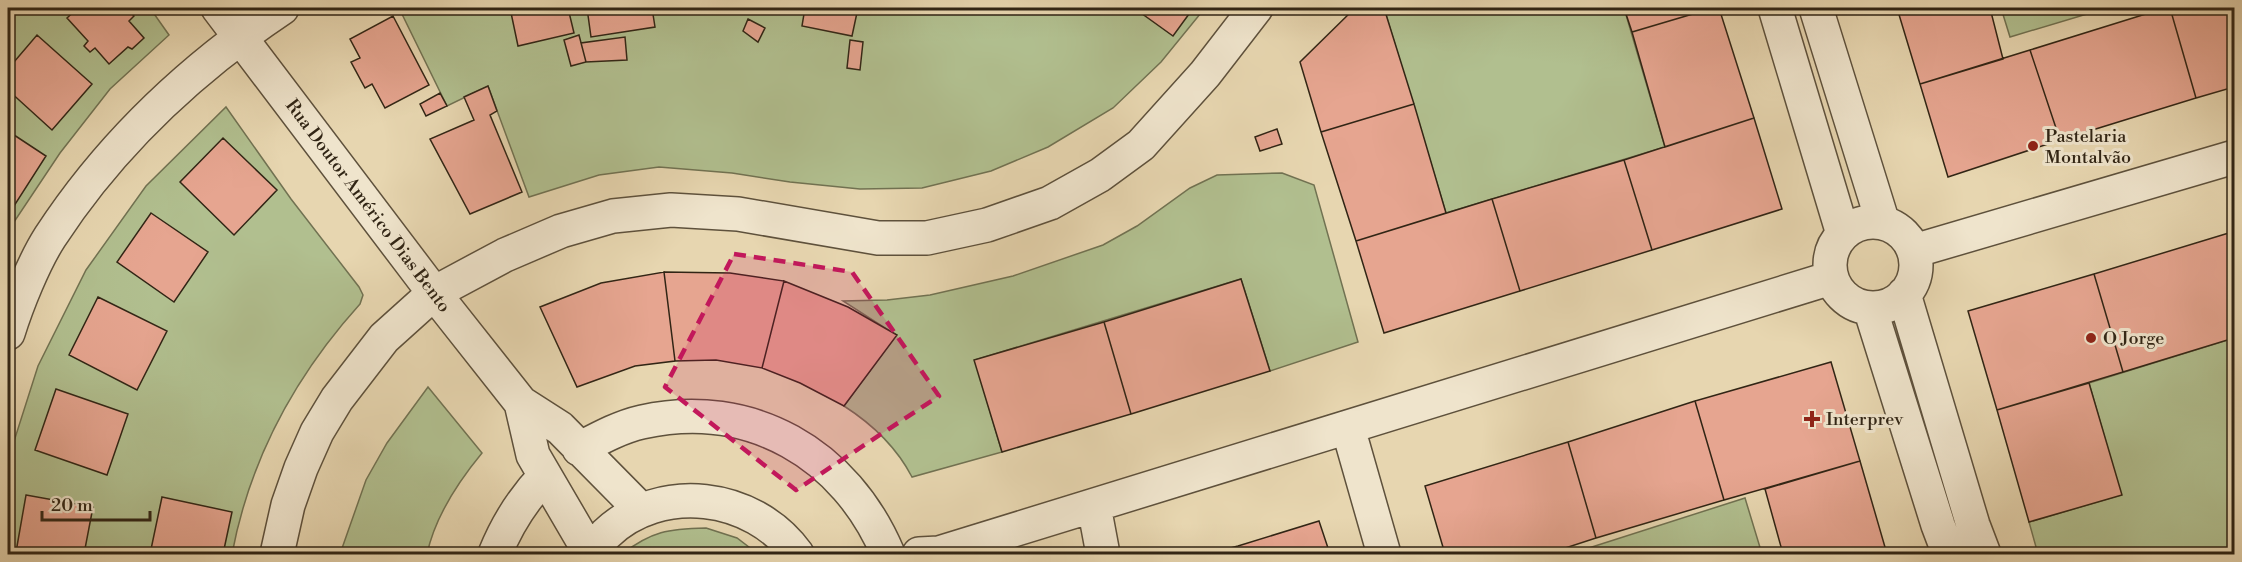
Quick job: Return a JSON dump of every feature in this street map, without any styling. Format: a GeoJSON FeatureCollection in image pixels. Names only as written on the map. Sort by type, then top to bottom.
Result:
{"type":"FeatureCollection","features":[{"type":"Feature","properties":{"kind":"street","name":"Rua Doutor Américo Dias Bento"},"geometry":{"type":"LineString","coordinates":[[218,8],[434,293],[521,403],[560,428],[641,510]]}},
{"type":"Feature","properties":{"kind":"street"},"geometry":{"type":"LineString","coordinates":[[8,333],[16,309],[49,239],[102,165],[184,82],[240,36],[282,8]]}},
{"type":"Feature","properties":{"kind":"street"},"geometry":{"type":"LineString","coordinates":[[277,555],[288,505],[301,468],[317,432],[336,399],[384,338],[434,293],[514,251],[561,231],[613,216],[671,210],[738,214],[878,238],[927,238],[987,225],[1040,206],[1100,175],[1141,145],[1204,74],[1256,8]]}},
{"type":"Feature","properties":{"kind":"street"},"geometry":{"type":"LineString","coordinates":[[1775,8],[1843,234]]}},
{"type":"Feature","properties":{"kind":"street"},"geometry":{"type":"LineString","coordinates":[[1816,8],[1883,223]]}},
{"type":"Feature","properties":{"kind":"street"},"geometry":{"type":"LineString","coordinates":[[1914,251],[2235,157]]}},
{"type":"Feature","properties":{"kind":"street"},"geometry":{"type":"LineString","coordinates":[[1869,222],[1883,223],[1896,229],[1907,238],[1914,251],[1916,265],[1914,279],[1904,294],[1884,307],[1870,308],[1856,305],[1845,297],[1831,278],[1831,259],[1835,245],[1843,234],[1855,226],[1869,222]]}},
{"type":"Feature","properties":{"kind":"street"},"geometry":{"type":"LineString","coordinates":[[932,554],[1831,278]]}},
{"type":"Feature","properties":{"kind":"street"},"geometry":{"type":"LineString","coordinates":[[1904,294],[1984,555]]}},
{"type":"Feature","properties":{"kind":"street"},"geometry":{"type":"LineString","coordinates":[[1870,308],[1944,545]]}},
{"type":"Feature","properties":{"kind":"street","name":"Rua Doutor Américo Dias Bento"},"geometry":{"type":"LineString","coordinates":[[521,403],[533,455],[588,553]]}},
{"type":"Feature","properties":{"kind":"street"},"geometry":{"type":"LineString","coordinates":[[579,448],[609,433],[641,422],[675,417],[725,419],[764,429],[791,441],[818,459],[836,475],[863,506],[878,531],[888,555]]}},
{"type":"Feature","properties":{"kind":"street"},"geometry":{"type":"LineString","coordinates":[[1348,428],[1384,555]]}},
{"type":"Feature","properties":{"kind":"street"},"geometry":{"type":"LineString","coordinates":[[495,555],[512,517],[526,497],[546,476]]}},
{"type":"Feature","properties":{"kind":"street"},"geometry":{"type":"LineString","coordinates":[[588,553],[617,524],[641,510],[654,505],[691,499],[731,506],[766,524],[797,555]]}},
{"type":"Feature","properties":{"kind":"street"},"geometry":{"type":"LineString","coordinates":[[1094,506],[1103,555]]}},
{"type":"Feature","properties":{"kind":"highlighted area"},"geometry":{"type":"Polygon","coordinates":[[[734,254],[852,272],[939,396],[796,490],[665,387],[734,254]]]}},
{"type":"Feature","properties":{"kind":"green space"},"geometry":{"type":"Polygon","coordinates":[[[8,8],[150,8],[169,35],[110,89],[60,153],[8,231],[8,8]]]}},
{"type":"Feature","properties":{"kind":"green space"},"geometry":{"type":"Polygon","coordinates":[[[399,8],[1205,8],[1161,62],[1113,108],[1048,147],[991,171],[922,188],[860,189],[732,173],[659,167],[599,175],[529,197],[488,86],[447,106],[399,8]]]}},
{"type":"Feature","properties":{"kind":"green space"},"geometry":{"type":"Polygon","coordinates":[[[1384,8],[1624,8],[1665,147],[1446,213],[1384,8]]]}},
{"type":"Feature","properties":{"kind":"green space"},"geometry":{"type":"Polygon","coordinates":[[[2001,8],[2107,8],[2010,37],[2001,8]]]}},
{"type":"Feature","properties":{"kind":"green space"},"geometry":{"type":"Polygon","coordinates":[[[226,107],[291,199],[359,287],[363,295],[360,304],[315,360],[278,420],[250,485],[232,554],[8,554],[8,460],[38,366],[86,270],[146,186],[226,107]]]}},
{"type":"Feature","properties":{"kind":"green space"},"geometry":{"type":"Polygon","coordinates":[[[1282,173],[1314,185],[1358,342],[1270,371],[1241,279],[975,360],[1002,452],[912,477],[899,456],[883,437],[844,406],[896,335],[843,301],[887,300],[930,295],[1013,276],[1103,245],[1137,226],[1190,188],[1217,175],[1282,173]]]}},
{"type":"Feature","properties":{"kind":"green space"},"geometry":{"type":"Polygon","coordinates":[[[2234,338],[2234,554],[2038,554],[2029,522],[2121,495],[2089,383],[2234,338]]]}},
{"type":"Feature","properties":{"kind":"green space"},"geometry":{"type":"Polygon","coordinates":[[[428,387],[482,453],[448,500],[427,554],[340,554],[366,480],[387,443],[428,387]]]}},
{"type":"Feature","properties":{"kind":"green space"},"geometry":{"type":"Polygon","coordinates":[[[1745,498],[1762,554],[1570,554],[1745,498]]]}},
{"type":"Feature","properties":{"kind":"green space"},"geometry":{"type":"Polygon","coordinates":[[[706,528],[737,538],[758,554],[622,554],[642,540],[661,533],[706,528]]]}},
{"type":"Feature","properties":{"kind":"building"},"geometry":{"type":"Polygon","coordinates":[[[78,8],[127,8],[134,16],[129,21],[144,38],[132,49],[128,47],[109,64],[95,48],[90,52],[84,46],[88,41],[67,18],[78,8]]]}},
{"type":"Feature","properties":{"kind":"building"},"geometry":{"type":"Polygon","coordinates":[[[510,8],[568,8],[574,33],[518,46],[510,8]]]}},
{"type":"Feature","properties":{"kind":"building"},"geometry":{"type":"Polygon","coordinates":[[[587,8],[652,8],[655,27],[591,37],[587,8]]]}},
{"type":"Feature","properties":{"kind":"building"},"geometry":{"type":"Polygon","coordinates":[[[805,8],[858,8],[852,36],[802,26],[805,8]]]}},
{"type":"Feature","properties":{"kind":"building"},"geometry":{"type":"Polygon","coordinates":[[[1134,8],[1183,8],[1189,14],[1173,36],[1134,8]]]}},
{"type":"Feature","properties":{"kind":"building"},"geometry":{"type":"Polygon","coordinates":[[[1355,8],[1384,8],[1414,104],[1321,132],[1300,62],[1355,8]]]}},
{"type":"Feature","properties":{"kind":"building"},"geometry":{"type":"Polygon","coordinates":[[[1624,8],[1713,8],[1632,32],[1624,8]]]}},
{"type":"Feature","properties":{"kind":"building"},"geometry":{"type":"Polygon","coordinates":[[[1719,8],[1754,118],[1665,147],[1632,32],[1719,8]]]}},
{"type":"Feature","properties":{"kind":"building"},"geometry":{"type":"Polygon","coordinates":[[[1897,8],[1990,8],[2003,59],[1920,84],[1897,8]]]}},
{"type":"Feature","properties":{"kind":"building"},"geometry":{"type":"Polygon","coordinates":[[[2170,8],[2196,98],[2060,140],[2030,50],[2170,8]]]}},
{"type":"Feature","properties":{"kind":"building"},"geometry":{"type":"Polygon","coordinates":[[[2170,8],[2234,8],[2234,87],[2196,98],[2170,8]]]}},
{"type":"Feature","properties":{"kind":"building"},"geometry":{"type":"Polygon","coordinates":[[[393,16],[429,85],[385,108],[372,84],[365,88],[351,62],[360,58],[350,39],[393,16]]]}},
{"type":"Feature","properties":{"kind":"building"},"geometry":{"type":"Polygon","coordinates":[[[748,19],[765,28],[758,42],[743,31],[748,19]]]}},
{"type":"Feature","properties":{"kind":"building"},"geometry":{"type":"Polygon","coordinates":[[[37,35],[92,84],[52,130],[8,90],[8,69],[37,35]]]}},
{"type":"Feature","properties":{"kind":"building"},"geometry":{"type":"Polygon","coordinates":[[[579,35],[586,62],[571,66],[564,40],[579,35]]]}},
{"type":"Feature","properties":{"kind":"building"},"geometry":{"type":"Polygon","coordinates":[[[625,37],[627,60],[586,62],[581,43],[625,37]]]}},
{"type":"Feature","properties":{"kind":"building"},"geometry":{"type":"Polygon","coordinates":[[[850,40],[863,42],[860,70],[847,68],[850,40]]]}},
{"type":"Feature","properties":{"kind":"building"},"geometry":{"type":"Polygon","coordinates":[[[2030,50],[2060,140],[1948,177],[1920,84],[2030,50]]]}},
{"type":"Feature","properties":{"kind":"building"},"geometry":{"type":"Polygon","coordinates":[[[488,86],[497,111],[490,115],[522,192],[470,214],[430,139],[474,120],[464,97],[488,86]]]}},
{"type":"Feature","properties":{"kind":"building"},"geometry":{"type":"Polygon","coordinates":[[[440,93],[447,106],[426,116],[420,104],[440,93]]]}},
{"type":"Feature","properties":{"kind":"building"},"geometry":{"type":"Polygon","coordinates":[[[1414,104],[1446,213],[1356,241],[1321,132],[1414,104]]]}},
{"type":"Feature","properties":{"kind":"building"},"geometry":{"type":"Polygon","coordinates":[[[1754,118],[1782,209],[1652,250],[1624,160],[1754,118]]]}},
{"type":"Feature","properties":{"kind":"building"},"geometry":{"type":"Polygon","coordinates":[[[1277,129],[1282,144],[1260,151],[1255,137],[1277,129]]]}},
{"type":"Feature","properties":{"kind":"building"},"geometry":{"type":"Polygon","coordinates":[[[8,131],[46,156],[14,206],[8,202],[8,131]]]}},
{"type":"Feature","properties":{"kind":"building"},"geometry":{"type":"Polygon","coordinates":[[[223,138],[277,190],[234,235],[180,182],[223,138]]]}},
{"type":"Feature","properties":{"kind":"building"},"geometry":{"type":"Polygon","coordinates":[[[1624,160],[1652,250],[1520,291],[1492,199],[1624,160]]]}},
{"type":"Feature","properties":{"kind":"building"},"geometry":{"type":"Polygon","coordinates":[[[1492,199],[1520,291],[1384,333],[1356,241],[1492,199]]]}},
{"type":"Feature","properties":{"kind":"building"},"geometry":{"type":"Polygon","coordinates":[[[151,213],[208,252],[174,302],[117,262],[151,213]]]}},
{"type":"Feature","properties":{"kind":"building"},"geometry":{"type":"Polygon","coordinates":[[[2232,232],[2234,242],[2234,338],[2123,372],[2094,274],[2232,232]]]}},
{"type":"Feature","properties":{"kind":"building"},"geometry":{"type":"Polygon","coordinates":[[[664,272],[675,361],[635,366],[577,387],[540,307],[601,283],[664,272]]]}},
{"type":"Feature","properties":{"kind":"building"},"geometry":{"type":"Polygon","coordinates":[[[664,272],[730,273],[784,281],[762,368],[716,360],[675,361],[664,272]]]}},
{"type":"Feature","properties":{"kind":"building"},"geometry":{"type":"Polygon","coordinates":[[[2094,274],[2123,372],[1997,410],[1968,311],[2094,274]]]}},
{"type":"Feature","properties":{"kind":"building"},"geometry":{"type":"Polygon","coordinates":[[[1241,279],[1270,371],[1131,414],[1104,322],[1241,279]]]}},
{"type":"Feature","properties":{"kind":"building"},"geometry":{"type":"Polygon","coordinates":[[[784,281],[848,307],[897,335],[844,406],[800,383],[762,368],[784,281]]]}},
{"type":"Feature","properties":{"kind":"building"},"geometry":{"type":"Polygon","coordinates":[[[98,297],[167,331],[137,390],[69,355],[98,297]]]}},
{"type":"Feature","properties":{"kind":"building"},"geometry":{"type":"Polygon","coordinates":[[[1104,322],[1131,414],[1002,452],[974,360],[1104,322]]]}},
{"type":"Feature","properties":{"kind":"building"},"geometry":{"type":"Polygon","coordinates":[[[1831,362],[1860,461],[1724,500],[1695,401],[1831,362]]]}},
{"type":"Feature","properties":{"kind":"building"},"geometry":{"type":"Polygon","coordinates":[[[2089,383],[2122,495],[2029,522],[1997,410],[2089,383]]]}},
{"type":"Feature","properties":{"kind":"building"},"geometry":{"type":"Polygon","coordinates":[[[56,389],[128,414],[107,475],[35,450],[56,389]]]}},
{"type":"Feature","properties":{"kind":"building"},"geometry":{"type":"Polygon","coordinates":[[[1695,401],[1724,500],[1596,538],[1568,442],[1695,401]]]}},
{"type":"Feature","properties":{"kind":"building"},"geometry":{"type":"Polygon","coordinates":[[[1568,442],[1596,538],[1547,554],[1445,554],[1425,486],[1568,442]]]}},
{"type":"Feature","properties":{"kind":"building"},"geometry":{"type":"Polygon","coordinates":[[[1860,461],[1887,554],[1783,554],[1765,489],[1860,461]]]}},
{"type":"Feature","properties":{"kind":"building"},"geometry":{"type":"Polygon","coordinates":[[[26,495],[93,507],[84,554],[16,552],[26,495]]]}},
{"type":"Feature","properties":{"kind":"building"},"geometry":{"type":"Polygon","coordinates":[[[162,497],[232,512],[223,554],[150,554],[162,497]]]}},
{"type":"Feature","properties":{"kind":"building"},"geometry":{"type":"Polygon","coordinates":[[[1319,521],[1330,554],[1208,554],[1238,546],[1319,521]]]}},
{"type":"Feature","properties":{"kind":"place","name":"Pastelaria Montalvão"},"geometry":{"type":"Point","coordinates":[2033,146]}},
{"type":"Feature","properties":{"kind":"place","name":"O Jorge"},"geometry":{"type":"Point","coordinates":[2091,338]}},
{"type":"Feature","properties":{"kind":"place","name":"Interprev"},"geometry":{"type":"Point","coordinates":[1812,419]}}]}
